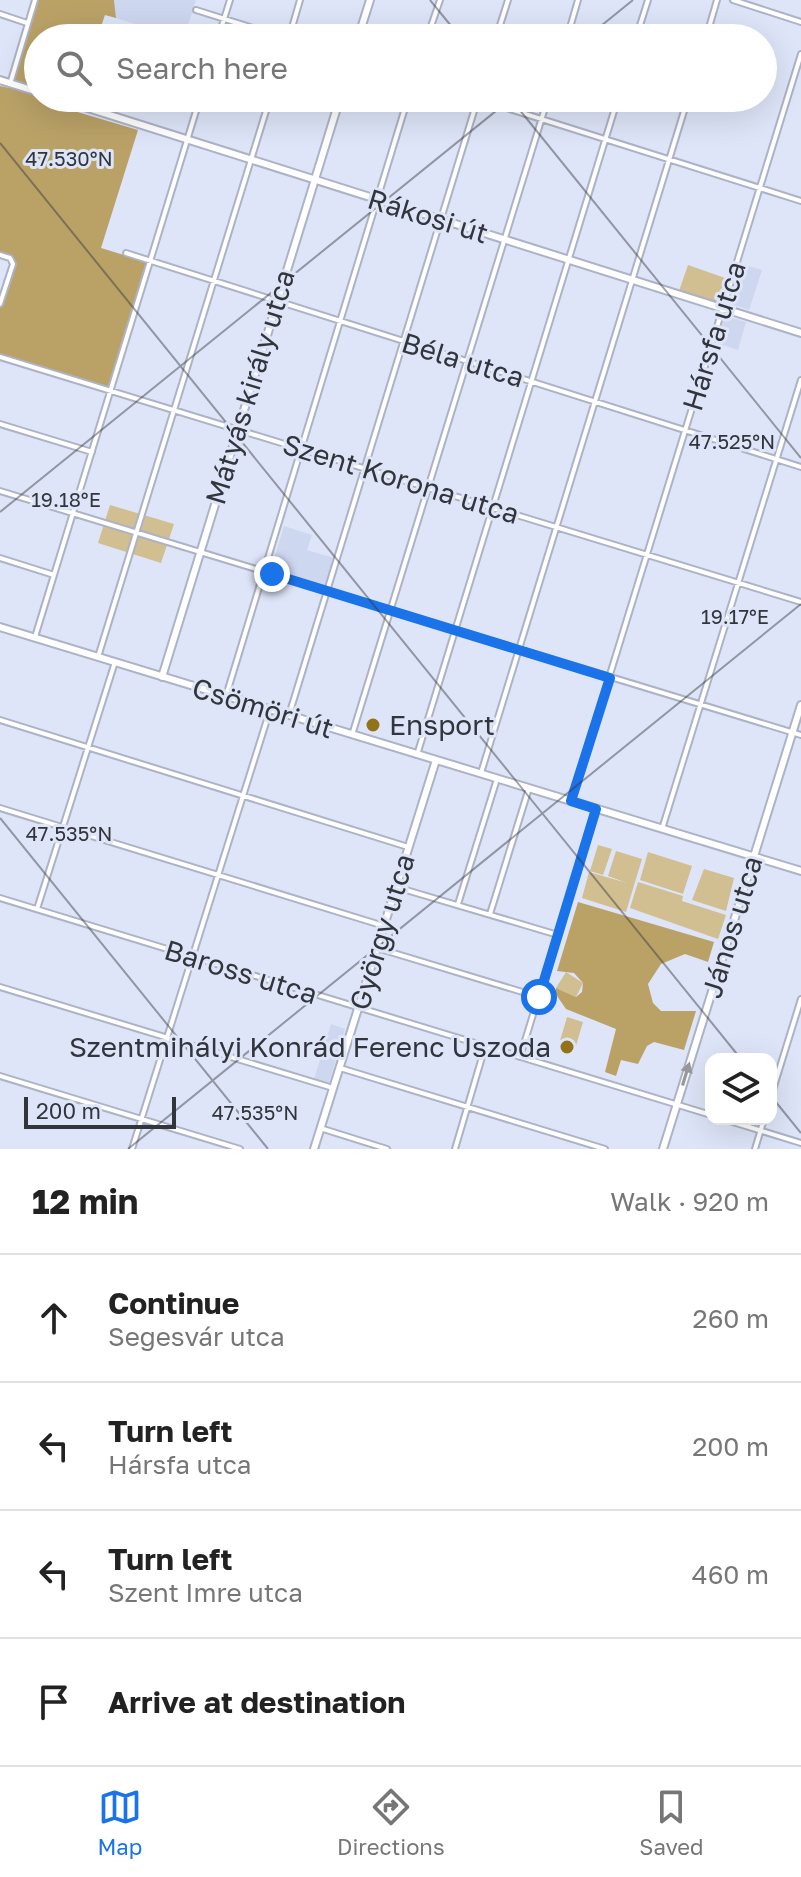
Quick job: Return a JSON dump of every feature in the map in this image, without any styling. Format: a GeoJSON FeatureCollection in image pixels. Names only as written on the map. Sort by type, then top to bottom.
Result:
{"type":"FeatureCollection","features":[{"type":"Feature","properties":{"kind":"main road"},"geometry":{"type":"LineString","coordinates":[[362,24],[370,0]]}},
{"type":"Feature","properties":{"kind":"main road"},"geometry":{"type":"LineString","coordinates":[[0,80],[24,88]]}},
{"type":"Feature","properties":{"kind":"main road","name":"Rákosi út"},"geometry":{"type":"LineString","coordinates":[[101,112],[801,333]]}},
{"type":"Feature","properties":{"kind":"main road","name":"Mátyás király utca"},"geometry":{"type":"LineString","coordinates":[[162,677],[336,112]]}},
{"type":"Feature","properties":{"kind":"main road","name":"Csömöri út"},"geometry":{"type":"LineString","coordinates":[[0,627],[801,871]]}},
{"type":"Feature","properties":{"kind":"main road","name":"János utca"},"geometry":{"type":"LineString","coordinates":[[663,1149],[801,705]]}},
{"type":"Feature","properties":{"kind":"main road","name":"György utca"},"geometry":{"type":"LineString","coordinates":[[314,1149],[436,760]]}},
{"type":"Feature","properties":{"kind":"street"},"geometry":{"type":"LineString","coordinates":[[0,14],[27,23],[35,0]]}},
{"type":"Feature","properties":{"kind":"street"},"geometry":{"type":"LineString","coordinates":[[222,24],[230,0]]}},
{"type":"Feature","properties":{"kind":"street"},"geometry":{"type":"LineString","coordinates":[[292,24],[300,0]]}},
{"type":"Feature","properties":{"kind":"street"},"geometry":{"type":"LineString","coordinates":[[432,24],[440,0]]}},
{"type":"Feature","properties":{"kind":"street"},"geometry":{"type":"LineString","coordinates":[[500,24],[508,0]]}},
{"type":"Feature","properties":{"kind":"street"},"geometry":{"type":"LineString","coordinates":[[571,24],[578,0]]}},
{"type":"Feature","properties":{"kind":"street"},"geometry":{"type":"LineString","coordinates":[[640,24],[648,0]]}},
{"type":"Feature","properties":{"kind":"street"},"geometry":{"type":"LineString","coordinates":[[710,24],[717,0]]}},
{"type":"Feature","properties":{"kind":"street"},"geometry":{"type":"LineString","coordinates":[[733,0],[801,22]]}},
{"type":"Feature","properties":{"kind":"street"},"geometry":{"type":"LineString","coordinates":[[196,10],[241,24]]}},
{"type":"Feature","properties":{"kind":"street"},"geometry":{"type":"LineString","coordinates":[[10,84],[24,34]]}},
{"type":"Feature","properties":{"kind":"street","name":"Hársfa utca"},"geometry":{"type":"LineString","coordinates":[[571,801],[801,54]]}},
{"type":"Feature","properties":{"kind":"street"},"geometry":{"type":"LineString","coordinates":[[35,637],[196,112]]}},
{"type":"Feature","properties":{"kind":"street"},"geometry":{"type":"LineString","coordinates":[[98,657],[265,112]]}},
{"type":"Feature","properties":{"kind":"street"},"geometry":{"type":"LineString","coordinates":[[226,696],[404,112]]}},
{"type":"Feature","properties":{"kind":"street"},"geometry":{"type":"LineString","coordinates":[[289,716],[473,112]]}},
{"type":"Feature","properties":{"kind":"street"},"geometry":{"type":"LineString","coordinates":[[520,112],[801,201]]}},
{"type":"Feature","properties":{"kind":"street"},"geometry":{"type":"LineString","coordinates":[[352,735],[544,112]]}},
{"type":"Feature","properties":{"kind":"street"},"geometry":{"type":"LineString","coordinates":[[417,755],[614,112]]}},
{"type":"Feature","properties":{"kind":"street"},"geometry":{"type":"LineString","coordinates":[[480,774],[684,112]]}},
{"type":"Feature","properties":{"kind":"street","name":"Béla utca"},"geometry":{"type":"LineString","coordinates":[[126,253],[212,283],[801,467]]}},
{"type":"Feature","properties":{"kind":"street"},"geometry":{"type":"LineString","coordinates":[[0,255],[10,258],[13,264],[0,302]]}},
{"type":"Feature","properties":{"kind":"street","name":"Szent Korona utca"},"geometry":{"type":"LineString","coordinates":[[0,357],[801,602]]}},
{"type":"Feature","properties":{"kind":"street"},"geometry":{"type":"LineString","coordinates":[[662,829],[801,380]]}},
{"type":"Feature","properties":{"kind":"street"},"geometry":{"type":"LineString","coordinates":[[0,424],[92,452]]}},
{"type":"Feature","properties":{"kind":"street"},"geometry":{"type":"LineString","coordinates":[[0,491],[801,735]]}},
{"type":"Feature","properties":{"kind":"street"},"geometry":{"type":"LineString","coordinates":[[0,558],[54,575]]}},
{"type":"Feature","properties":{"kind":"street"},"geometry":{"type":"LineString","coordinates":[[37,909],[115,662]]}},
{"type":"Feature","properties":{"kind":"street"},"geometry":{"type":"LineString","coordinates":[[132,1149],[270,710]]}},
{"type":"Feature","properties":{"kind":"street"},"geometry":{"type":"LineString","coordinates":[[0,720],[408,847]]}},
{"type":"Feature","properties":{"kind":"street"},"geometry":{"type":"LineString","coordinates":[[458,904],[497,779]]}},
{"type":"Feature","properties":{"kind":"street"},"geometry":{"type":"LineString","coordinates":[[490,914],[529,788]]}},
{"type":"Feature","properties":{"kind":"street"},"geometry":{"type":"LineString","coordinates":[[0,808],[384,926]]}},
{"type":"Feature","properties":{"kind":"street"},"geometry":{"type":"LineString","coordinates":[[520,1057],[596,809]]}},
{"type":"Feature","properties":{"kind":"street"},"geometry":{"type":"LineString","coordinates":[[396,887],[558,935]]}},
{"type":"Feature","properties":{"kind":"street","name":"Baross utca"},"geometry":{"type":"LineString","coordinates":[[0,898],[705,1113]]}},
{"type":"Feature","properties":{"kind":"street"},"geometry":{"type":"LineString","coordinates":[[377,948],[539,997]]}},
{"type":"Feature","properties":{"kind":"street"},"geometry":{"type":"LineString","coordinates":[[0,987],[333,1088]]}},
{"type":"Feature","properties":{"kind":"street"},"geometry":{"type":"LineString","coordinates":[[777,1077],[801,999]]}},
{"type":"Feature","properties":{"kind":"street"},"geometry":{"type":"LineString","coordinates":[[455,1149],[485,1047]]}},
{"type":"Feature","properties":{"kind":"street"},"geometry":{"type":"LineString","coordinates":[[339,1067],[605,1149]]}},
{"type":"Feature","properties":{"kind":"street"},"geometry":{"type":"LineString","coordinates":[[0,1076],[240,1149]]}},
{"type":"Feature","properties":{"kind":"street"},"geometry":{"type":"LineString","coordinates":[[743,1125],[801,1143]]}},
{"type":"Feature","properties":{"kind":"street"},"geometry":{"type":"LineString","coordinates":[[755,1149],[762,1125]]}},
{"type":"Feature","properties":{"kind":"street"},"geometry":{"type":"LineString","coordinates":[[320,1128],[387,1149]]}},
{"type":"Feature","properties":{"kind":"shaded area"},"geometry":{"type":"Polygon","coordinates":[[[36,0],[114,0],[116,18],[105,15],[102,24],[29,24],[36,0]]]}},
{"type":"Feature","properties":{"kind":"shaded area"},"geometry":{"type":"Polygon","coordinates":[[[114,0],[196,0],[188,24],[135,24],[116,18],[114,0]]]}},
{"type":"Feature","properties":{"kind":"shaded area"},"geometry":{"type":"Polygon","coordinates":[[[24,39],[24,112],[77,112],[138,130],[101,248],[150,263],[111,390],[0,357],[0,304],[13,264],[0,255],[0,86],[9,88],[24,39]]]}},
{"type":"Feature","properties":{"kind":"shaded area"},"geometry":{"type":"Polygon","coordinates":[[[741,264],[762,270],[749,310],[729,303],[741,264]]]}},
{"type":"Feature","properties":{"kind":"shaded area"},"geometry":{"type":"Polygon","coordinates":[[[688,265],[725,278],[717,304],[679,291],[688,265]]]}},
{"type":"Feature","properties":{"kind":"shaded area"},"geometry":{"type":"Polygon","coordinates":[[[725,316],[746,322],[738,350],[717,343],[725,316]]]}},
{"type":"Feature","properties":{"kind":"shaded area"},"geometry":{"type":"Polygon","coordinates":[[[110,505],[174,524],[161,563],[98,543],[110,505]]]}},
{"type":"Feature","properties":{"kind":"shaded area"},"geometry":{"type":"Polygon","coordinates":[[[284,526],[312,535],[307,550],[334,558],[325,587],[271,569],[284,526]]]}},
{"type":"Feature","properties":{"kind":"shaded area"},"geometry":{"type":"Polygon","coordinates":[[[598,845],[612,849],[603,875],[590,871],[598,845]]]}},
{"type":"Feature","properties":{"kind":"shaded area"},"geometry":{"type":"Polygon","coordinates":[[[616,851],[642,859],[626,912],[582,898],[589,872],[627,883],[608,876],[616,851]]]}},
{"type":"Feature","properties":{"kind":"shaded area"},"geometry":{"type":"Polygon","coordinates":[[[648,852],[692,866],[683,894],[640,880],[648,852]]]}},
{"type":"Feature","properties":{"kind":"shaded area"},"geometry":{"type":"Polygon","coordinates":[[[704,869],[734,878],[726,911],[692,900],[704,869]]]}},
{"type":"Feature","properties":{"kind":"shaded area"},"geometry":{"type":"Polygon","coordinates":[[[638,882],[683,896],[682,901],[726,915],[718,939],[630,908],[638,882]]]}},
{"type":"Feature","properties":{"kind":"shaded area"},"geometry":{"type":"Polygon","coordinates":[[[578,902],[714,942],[708,962],[685,954],[661,964],[648,984],[653,1003],[661,1011],[696,1011],[684,1050],[654,1042],[647,1046],[638,1064],[621,1060],[616,1076],[605,1072],[616,1029],[566,1009],[555,993],[556,988],[576,997],[582,992],[583,983],[574,973],[557,971],[578,902]]]}},
{"type":"Feature","properties":{"kind":"shaded area"},"geometry":{"type":"Polygon","coordinates":[[[566,972],[583,983],[576,997],[556,988],[566,972]]]}},
{"type":"Feature","properties":{"kind":"shaded area"},"geometry":{"type":"Polygon","coordinates":[[[567,1017],[583,1022],[575,1049],[559,1044],[567,1017]]]}},
{"type":"Feature","properties":{"kind":"shaded area"},"geometry":{"type":"Polygon","coordinates":[[[331,1024],[345,1029],[329,1083],[314,1079],[331,1024]]]}},
{"type":"Feature","properties":{"kind":"place","name":"Ensport"},"geometry":{"type":"Point","coordinates":[373,725]}},
{"type":"Feature","properties":{"kind":"place","name":"Szentmihályi Konrád Ferenc Uszoda"},"geometry":{"type":"Point","coordinates":[567,1047]}},
{"type":"Feature","properties":{"kind":"route"},"geometry":{"type":"LineString","coordinates":[[272,574],[610,678],[571,801],[596,809],[539,997]]}}]}
